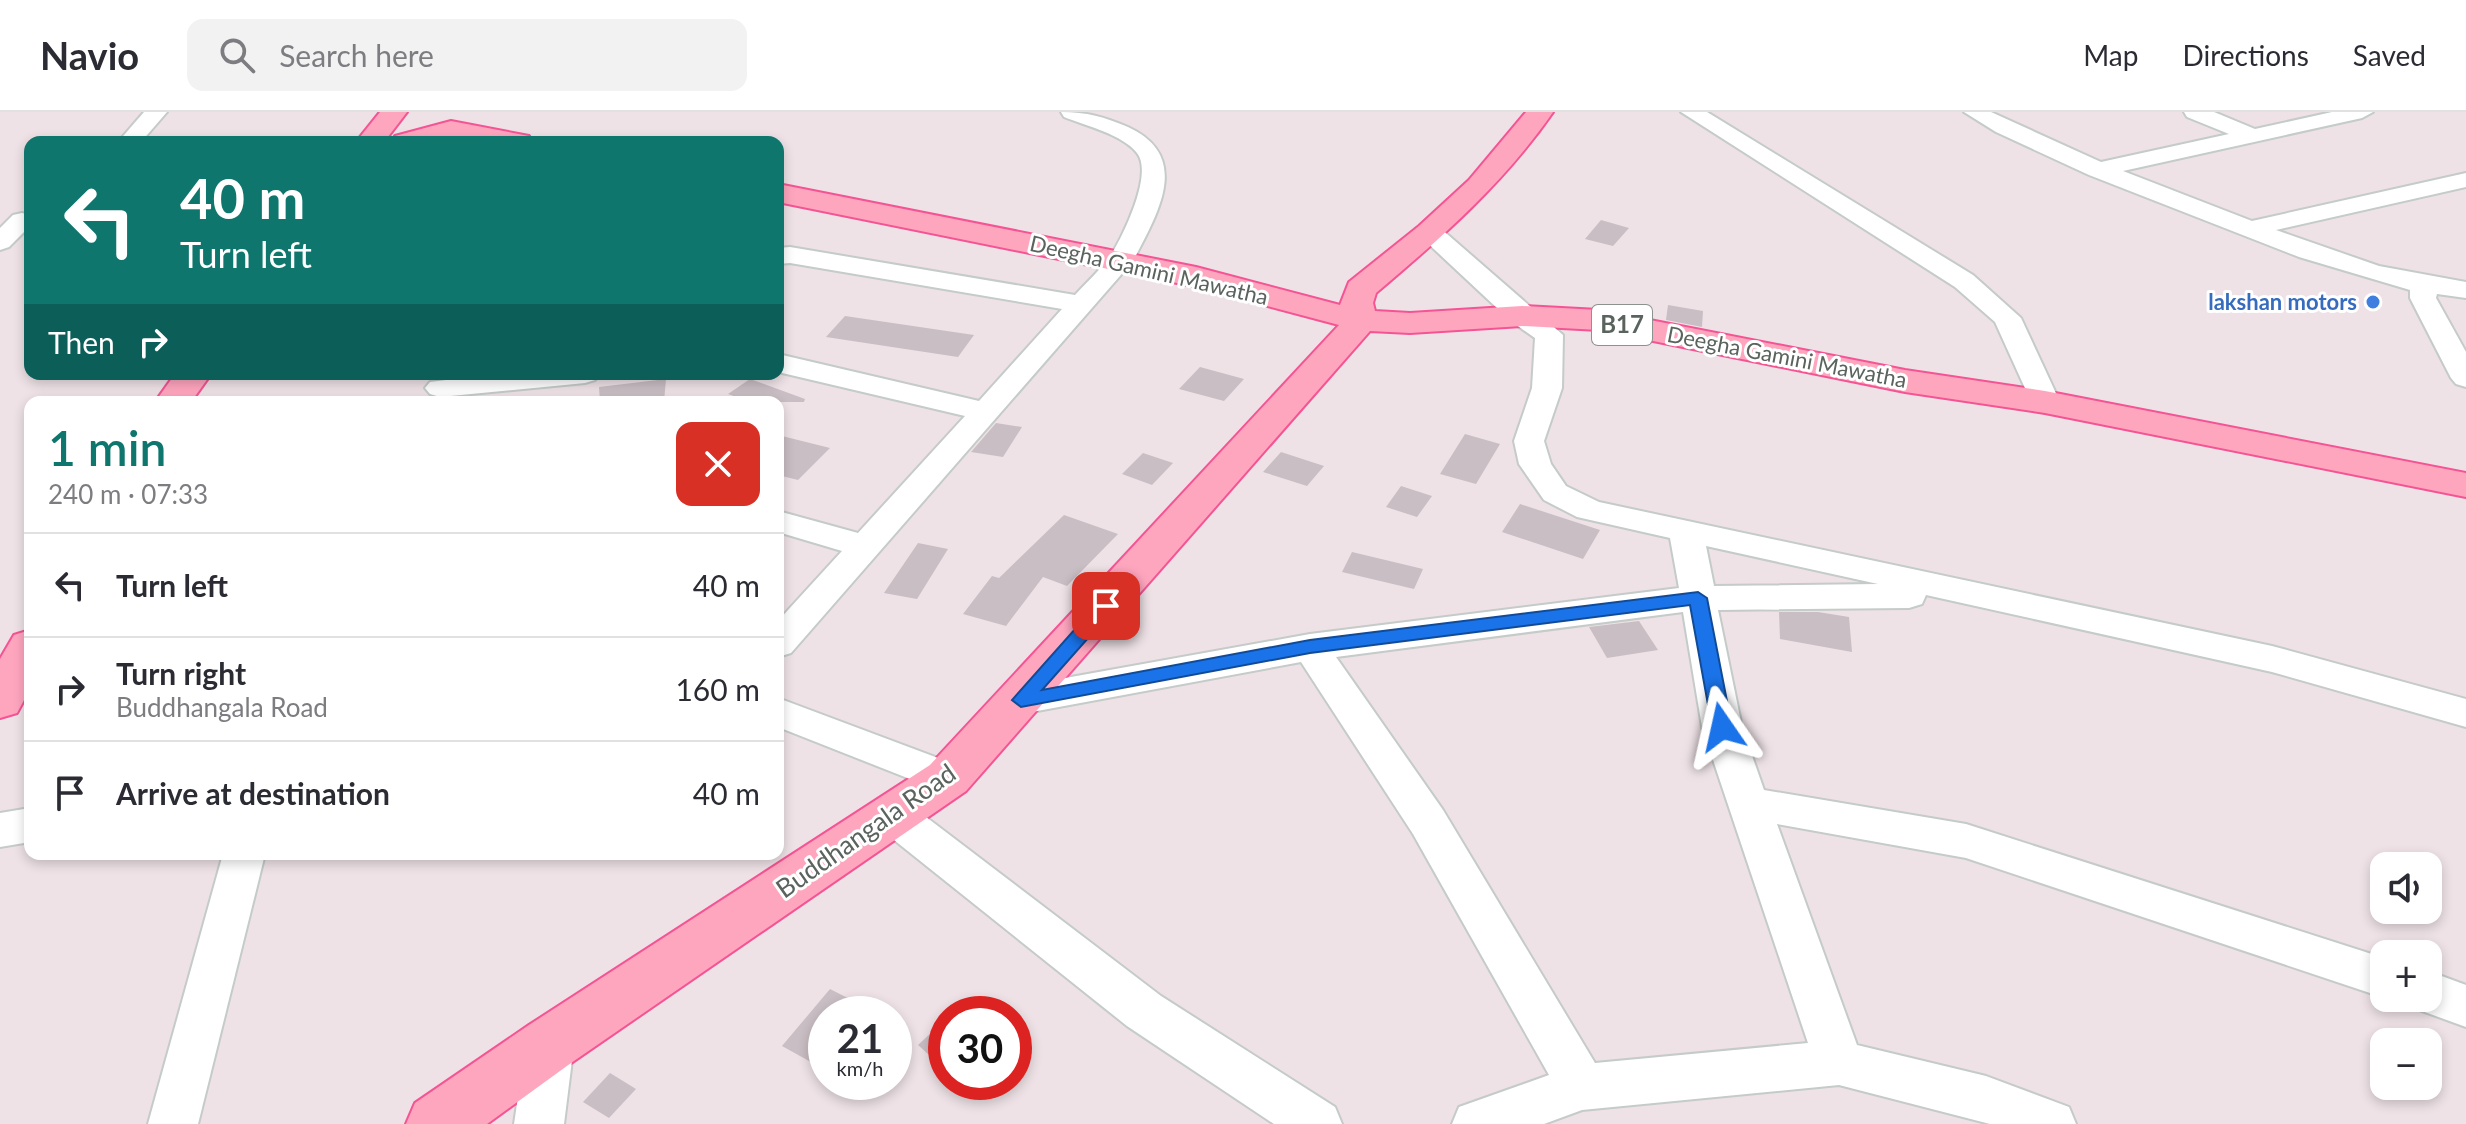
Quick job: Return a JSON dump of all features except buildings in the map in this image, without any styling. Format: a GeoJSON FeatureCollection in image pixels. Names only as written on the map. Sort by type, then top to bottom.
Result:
{"type":"FeatureCollection","features":[{"type":"Feature","properties":{"kind":"main road"},"geometry":{"type":"LineString","coordinates":[[375,136],[394,112]]}},
{"type":"Feature","properties":{"kind":"main road"},"geometry":{"type":"LineString","coordinates":[[426,136],[509,112]]}},
{"type":"Feature","properties":{"kind":"main road"},"geometry":{"type":"LineString","coordinates":[[1361,321],[1356,303],[1361,289],[1430,232],[1479,186],[1540,112]]}},
{"type":"Feature","properties":{"kind":"main road"},"geometry":{"type":"LineString","coordinates":[[451,129],[488,136]]}},
{"type":"Feature","properties":{"kind":"main road","name":"Deegha Gamini Mawatha"},"geometry":{"type":"LineString","coordinates":[[784,194],[1196,277],[1361,321],[1410,323],[1522,316],[1599,320],[1905,381],[2045,402],[2466,485]]}},
{"type":"Feature","properties":{"kind":"main road","name":"Buddhangala Road"},"geometry":{"type":"LineString","coordinates":[[437,1124],[550,1044],[948,778],[1361,321]]}},
{"type":"Feature","properties":{"kind":"main road"},"geometry":{"type":"LineString","coordinates":[[0,701],[24,657]]}},
{"type":"Feature","properties":{"kind":"street"},"geometry":{"type":"LineString","coordinates":[[134,136],[156,112]]}},
{"type":"Feature","properties":{"kind":"street"},"geometry":{"type":"LineString","coordinates":[[784,637],[1120,261],[1151,196],[1154,160],[1144,146],[1072,112]]}},
{"type":"Feature","properties":{"kind":"street"},"geometry":{"type":"LineString","coordinates":[[1692,112],[1964,281],[2007,318],[2045,402]]}},
{"type":"Feature","properties":{"kind":"street"},"geometry":{"type":"LineString","coordinates":[[1975,112],[2097,170],[2333,263],[2424,285],[2466,291]]}},
{"type":"Feature","properties":{"kind":"street"},"geometry":{"type":"LineString","coordinates":[[2195,112],[2255,137]]}},
{"type":"Feature","properties":{"kind":"street"},"geometry":{"type":"LineString","coordinates":[[2097,170],[2362,112]]}},
{"type":"Feature","properties":{"kind":"street"},"geometry":{"type":"LineString","coordinates":[[2250,229],[2466,180]]}},
{"type":"Feature","properties":{"kind":"street"},"geometry":{"type":"LineString","coordinates":[[0,242],[17,221]]}},
{"type":"Feature","properties":{"kind":"street"},"geometry":{"type":"LineString","coordinates":[[1430,232],[1522,316],[1549,335],[1547,388],[1529,441],[1535,464],[1555,493],[1589,510],[2272,659],[2466,713]]}},
{"type":"Feature","properties":{"kind":"street"},"geometry":{"type":"LineString","coordinates":[[784,256],[1079,304]]}},
{"type":"Feature","properties":{"kind":"street"},"geometry":{"type":"LineString","coordinates":[[2424,285],[2423,298],[2466,378]]}},
{"type":"Feature","properties":{"kind":"street"},"geometry":{"type":"LineString","coordinates":[[784,364],[984,411]]}},
{"type":"Feature","properties":{"kind":"street"},"geometry":{"type":"LineString","coordinates":[[440,388],[523,380]]}},
{"type":"Feature","properties":{"kind":"street"},"geometry":{"type":"LineString","coordinates":[[784,523],[865,546]]}},
{"type":"Feature","properties":{"kind":"street"},"geometry":{"type":"LineString","coordinates":[[1686,532],[1722,727],[1839,1063]]}},
{"type":"Feature","properties":{"kind":"street"},"geometry":{"type":"LineString","coordinates":[[1021,700],[1310,647],[1698,598],[1974,595]]}},
{"type":"Feature","properties":{"kind":"street"},"geometry":{"type":"LineString","coordinates":[[1310,647],[1428,822],[1582,1087]]}},
{"type":"Feature","properties":{"kind":"street"},"geometry":{"type":"LineString","coordinates":[[784,714],[948,778]]}},
{"type":"Feature","properties":{"kind":"street"},"geometry":{"type":"LineString","coordinates":[[1748,803],[1966,841],[2370,973]]}},
{"type":"Feature","properties":{"kind":"street"},"geometry":{"type":"LineString","coordinates":[[894,816],[1144,1011],[1317,1124]]}},
{"type":"Feature","properties":{"kind":"street"},"geometry":{"type":"LineString","coordinates":[[0,830],[24,826]]}},
{"type":"Feature","properties":{"kind":"street"},"geometry":{"type":"LineString","coordinates":[[173,1124],[242,860]]}},
{"type":"Feature","properties":{"kind":"street"},"geometry":{"type":"LineString","coordinates":[[2442,997],[2466,1006]]}},
{"type":"Feature","properties":{"kind":"street"},"geometry":{"type":"LineString","coordinates":[[539,1124],[550,1044]]}},
{"type":"Feature","properties":{"kind":"street"},"geometry":{"type":"LineString","coordinates":[[1477,1124],[1582,1087],[1839,1063],[1986,1099],[2051,1124]]}},
{"type":"Feature","properties":{"kind":"place","name":"lakshan motors"},"geometry":{"type":"Point","coordinates":[2373,302]}},
{"type":"Feature","properties":{"kind":"route"},"geometry":{"type":"LineString","coordinates":[[1106,606],[1021,700],[1310,647],[1698,598],[1722,727]]}}]}
